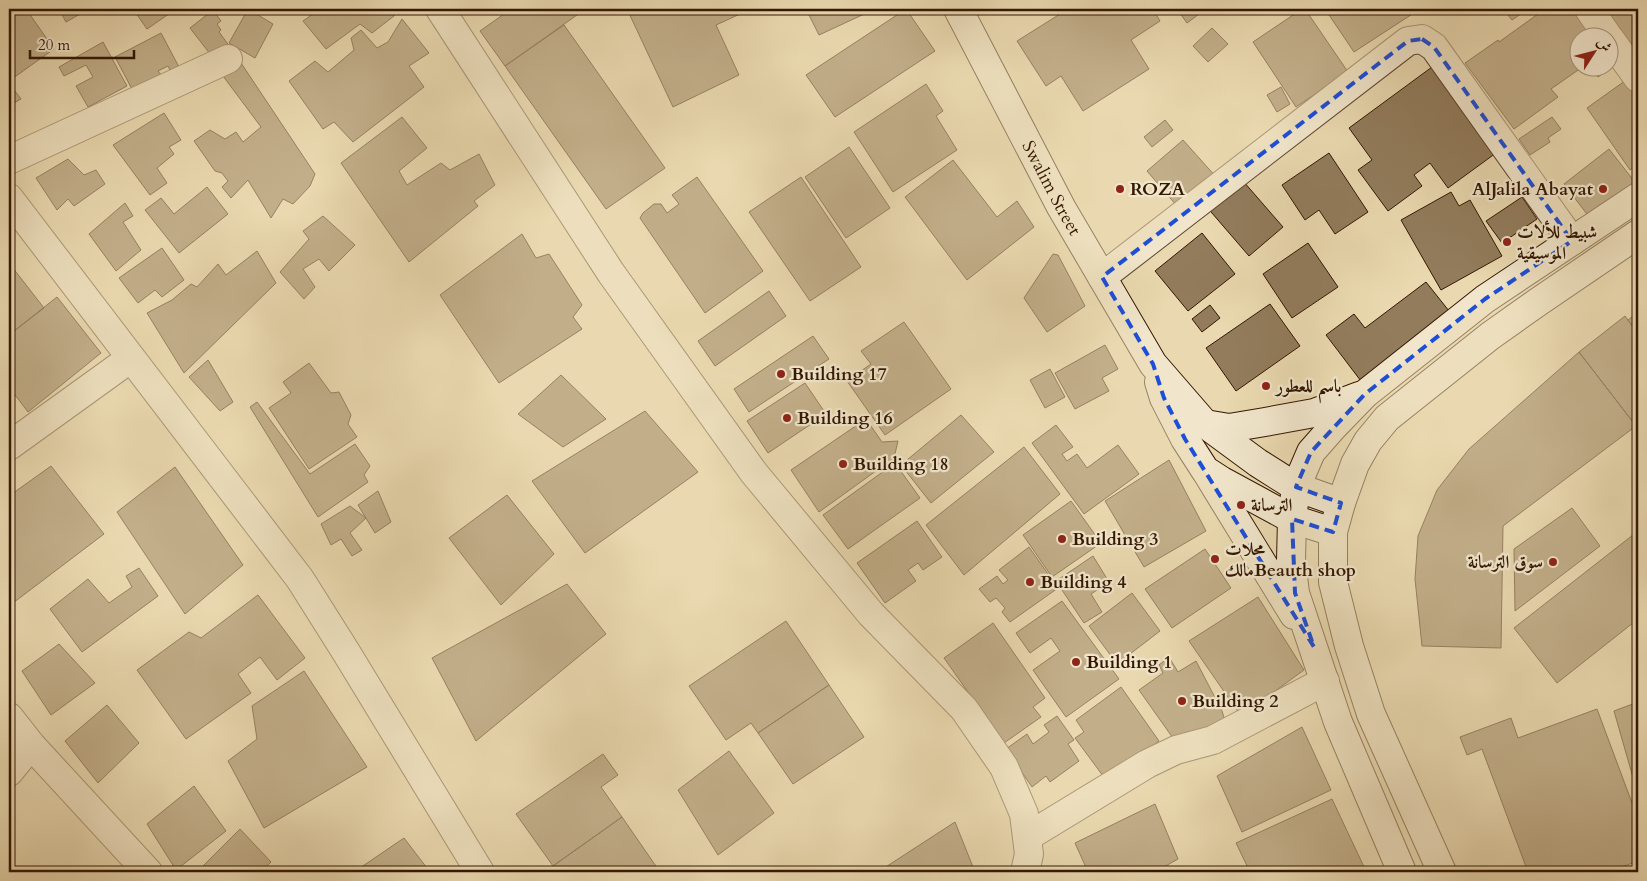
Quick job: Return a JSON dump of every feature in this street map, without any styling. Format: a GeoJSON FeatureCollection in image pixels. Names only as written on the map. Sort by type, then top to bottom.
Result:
{"type":"FeatureCollection","features":[{"type":"Feature","properties":{"kind":"street"},"geometry":{"type":"LineString","coordinates":[[440,9],[611,273],[754,473],[871,614],[964,709],[1004,767],[1024,814],[1029,854],[1025,872]]}},
{"type":"Feature","properties":{"kind":"street","name":"Swalim Street"},"geometry":{"type":"LineString","coordinates":[[958,9],[1061,208],[1153,364],[1205,424],[1258,463],[1296,487],[1341,503]]}},
{"type":"Feature","properties":{"kind":"street"},"geometry":{"type":"LineString","coordinates":[[1589,9],[1602,28]]}},
{"type":"Feature","properties":{"kind":"street"},"geometry":{"type":"LineString","coordinates":[[1102,277],[1408,41],[1422,39],[1434,48],[1572,241]]}},
{"type":"Feature","properties":{"kind":"street"},"geometry":{"type":"LineString","coordinates":[[1620,53],[1638,78]]}},
{"type":"Feature","properties":{"kind":"street"},"geometry":{"type":"LineString","coordinates":[[9,160],[228,59]]}},
{"type":"Feature","properties":{"kind":"street"},"geometry":{"type":"LineString","coordinates":[[1402,872],[1338,722],[1295,593],[1291,560],[1292,519],[1296,487],[1311,452],[1365,394],[1485,300],[1638,197]]}},
{"type":"Feature","properties":{"kind":"street"},"geometry":{"type":"LineString","coordinates":[[9,198],[300,579],[480,872]]}},
{"type":"Feature","properties":{"kind":"street"},"geometry":{"type":"LineString","coordinates":[[1442,872],[1371,714],[1352,654],[1333,582],[1333,532],[1341,503],[1355,464],[1368,441],[1387,418],[1490,336],[1638,234]]}},
{"type":"Feature","properties":{"kind":"street"},"geometry":{"type":"LineString","coordinates":[[9,446],[131,358]]}},
{"type":"Feature","properties":{"kind":"street","name":"Swalim Street"},"geometry":{"type":"LineString","coordinates":[[1153,364],[1164,398],[1185,439],[1205,470],[1292,519],[1333,532]]}},
{"type":"Feature","properties":{"kind":"street"},"geometry":{"type":"LineString","coordinates":[[1205,424],[1230,428],[1265,422],[1314,412],[1365,394]]}},
{"type":"Feature","properties":{"kind":"street"},"geometry":{"type":"LineString","coordinates":[[1205,470],[1314,648]]}},
{"type":"Feature","properties":{"kind":"street"},"geometry":{"type":"LineString","coordinates":[[1027,837],[1147,764],[1176,750],[1213,740],[1325,680]]}},
{"type":"Feature","properties":{"kind":"street"},"geometry":{"type":"LineString","coordinates":[[9,717],[31,745],[148,872]]}},
{"type":"Feature","properties":{"kind":"street"},"geometry":{"type":"LineString","coordinates":[[9,772],[31,745]]}},
{"type":"Feature","properties":{"kind":"highlighted area"},"geometry":{"type":"Polygon","coordinates":[[[1422,39],[1434,47],[1572,241],[1485,299],[1365,394],[1311,452],[1296,487],[1341,503],[1333,532],[1292,519],[1295,593],[1314,647],[1185,439],[1164,398],[1153,364],[1102,277],[1408,41],[1422,39]]]}},
{"type":"Feature","properties":{"kind":"building"},"geometry":{"type":"Polygon","coordinates":[[[9,9],[26,9],[54,49],[9,81],[9,9]]]}},
{"type":"Feature","properties":{"kind":"building"},"geometry":{"type":"Polygon","coordinates":[[[59,9],[89,9],[66,22],[59,9]]]}},
{"type":"Feature","properties":{"kind":"building"},"geometry":{"type":"Polygon","coordinates":[[[133,9],[176,9],[147,29],[133,9]]]}},
{"type":"Feature","properties":{"kind":"building"},"geometry":{"type":"Polygon","coordinates":[[[248,9],[273,24],[255,58],[229,43],[248,9]]]}},
{"type":"Feature","properties":{"kind":"building"},"geometry":{"type":"Polygon","coordinates":[[[320,9],[397,9],[394,16],[372,33],[360,24],[326,49],[303,21],[320,9]]]}},
{"type":"Feature","properties":{"kind":"building"},"geometry":{"type":"Polygon","coordinates":[[[511,9],[584,10],[505,66],[480,31],[511,9]]]}},
{"type":"Feature","properties":{"kind":"building"},"geometry":{"type":"Polygon","coordinates":[[[627,9],[751,9],[716,25],[739,75],[673,107],[627,9]]]}},
{"type":"Feature","properties":{"kind":"building"},"geometry":{"type":"Polygon","coordinates":[[[806,9],[875,9],[819,35],[806,9]]]}},
{"type":"Feature","properties":{"kind":"building"},"geometry":{"type":"Polygon","coordinates":[[[906,9],[935,51],[835,117],[806,75],[906,9]]]}},
{"type":"Feature","properties":{"kind":"building"},"geometry":{"type":"Polygon","coordinates":[[[1068,9],[1153,9],[1160,21],[1131,40],[1149,69],[1083,111],[1061,76],[1046,86],[1017,41],[1068,9]]]}},
{"type":"Feature","properties":{"kind":"building"},"geometry":{"type":"Polygon","coordinates":[[[1177,9],[1206,9],[1187,23],[1177,9]]]}},
{"type":"Feature","properties":{"kind":"building"},"geometry":{"type":"Polygon","coordinates":[[[1302,9],[1305,9],[1348,72],[1296,107],[1253,42],[1302,9]]]}},
{"type":"Feature","properties":{"kind":"building"},"geometry":{"type":"Polygon","coordinates":[[[1325,9],[1420,9],[1354,52],[1325,9]]]}},
{"type":"Feature","properties":{"kind":"building"},"geometry":{"type":"Polygon","coordinates":[[[1503,9],[1528,9],[1512,20],[1503,9]]]}},
{"type":"Feature","properties":{"kind":"building"},"geometry":{"type":"Polygon","coordinates":[[[1534,9],[1584,9],[1593,28],[1570,28],[1570,76],[1551,89],[1558,97],[1514,129],[1465,63],[1498,40],[1499,42],[1538,14],[1534,9]]]}},
{"type":"Feature","properties":{"kind":"building"},"geometry":{"type":"Polygon","coordinates":[[[1618,9],[1638,9],[1638,62],[1620,38],[1620,28],[1612,28],[1605,18],[1618,9]]]}},
{"type":"Feature","properties":{"kind":"building"},"geometry":{"type":"Polygon","coordinates":[[[213,10],[221,21],[217,24],[221,30],[219,32],[230,47],[214,59],[190,28],[213,10]]]}},
{"type":"Feature","properties":{"kind":"building"},"geometry":{"type":"Polygon","coordinates":[[[402,19],[429,53],[409,66],[424,87],[353,142],[334,122],[323,129],[289,81],[315,61],[328,72],[354,50],[351,38],[361,30],[377,48],[388,42],[402,19]]]}},
{"type":"Feature","properties":{"kind":"building"},"geometry":{"type":"Polygon","coordinates":[[[564,25],[665,168],[606,209],[505,66],[564,25]]]}},
{"type":"Feature","properties":{"kind":"building"},"geometry":{"type":"Polygon","coordinates":[[[1212,28],[1228,44],[1208,62],[1193,46],[1212,28]]]}},
{"type":"Feature","properties":{"kind":"building"},"geometry":{"type":"Polygon","coordinates":[[[161,33],[179,67],[171,72],[168,66],[158,71],[162,76],[133,91],[115,57],[161,33]]]}},
{"type":"Feature","properties":{"kind":"building"},"geometry":{"type":"Polygon","coordinates":[[[103,42],[127,86],[88,107],[76,86],[93,77],[86,65],[64,76],[59,67],[103,42]]]}},
{"type":"Feature","properties":{"kind":"building"},"geometry":{"type":"Polygon","coordinates":[[[241,63],[315,174],[310,186],[293,204],[283,199],[271,218],[248,180],[231,198],[222,187],[228,181],[222,173],[215,171],[194,141],[210,130],[225,139],[236,132],[243,142],[261,127],[223,76],[241,63]]]}},
{"type":"Feature","properties":{"kind":"building"},"geometry":{"type":"Polygon","coordinates":[[[1432,67],[1496,153],[1448,188],[1430,163],[1414,175],[1422,186],[1388,211],[1358,170],[1372,160],[1349,128],[1432,67]]]}},
{"type":"Feature","properties":{"kind":"building"},"geometry":{"type":"Polygon","coordinates":[[[1629,78],[1638,91],[1638,164],[1630,170],[1587,108],[1629,78]]]}},
{"type":"Feature","properties":{"kind":"building"},"geometry":{"type":"Polygon","coordinates":[[[926,84],[943,111],[936,116],[957,150],[893,192],[854,132],[926,84]]]}},
{"type":"Feature","properties":{"kind":"building"},"geometry":{"type":"Polygon","coordinates":[[[12,87],[21,99],[9,106],[9,89],[12,87]]]}},
{"type":"Feature","properties":{"kind":"building"},"geometry":{"type":"Polygon","coordinates":[[[1281,87],[1290,104],[1277,112],[1267,95],[1281,87]]]}},
{"type":"Feature","properties":{"kind":"building"},"geometry":{"type":"Polygon","coordinates":[[[164,113],[181,140],[169,147],[174,154],[157,168],[167,183],[150,195],[113,145],[164,113]]]}},
{"type":"Feature","properties":{"kind":"building"},"geometry":{"type":"Polygon","coordinates":[[[402,117],[427,148],[399,171],[407,185],[441,163],[450,170],[479,154],[495,185],[474,201],[478,206],[409,262],[341,163],[402,117]]]}},
{"type":"Feature","properties":{"kind":"building"},"geometry":{"type":"Polygon","coordinates":[[[1552,117],[1561,129],[1548,138],[1550,142],[1530,155],[1519,139],[1552,117]]]}},
{"type":"Feature","properties":{"kind":"building"},"geometry":{"type":"Polygon","coordinates":[[[1165,120],[1173,130],[1152,147],[1144,137],[1165,120]]]}},
{"type":"Feature","properties":{"kind":"building"},"geometry":{"type":"Polygon","coordinates":[[[1183,140],[1217,178],[1230,166],[1283,227],[1249,256],[1199,198],[1183,213],[1147,171],[1183,140]]]}},
{"type":"Feature","properties":{"kind":"building"},"geometry":{"type":"Polygon","coordinates":[[[849,147],[890,208],[846,238],[805,177],[849,147]]]}},
{"type":"Feature","properties":{"kind":"building","name":"AlJalila Abayat"},"geometry":{"type":"Polygon","coordinates":[[[1609,149],[1638,186],[1596,226],[1564,184],[1609,149]]]}},
{"type":"Feature","properties":{"kind":"building"},"geometry":{"type":"Polygon","coordinates":[[[1329,153],[1368,212],[1335,234],[1319,210],[1305,220],[1282,185],[1329,153]]]}},
{"type":"Feature","properties":{"kind":"building"},"geometry":{"type":"Polygon","coordinates":[[[68,159],[84,175],[96,170],[105,184],[74,206],[68,199],[57,210],[36,178],[68,159]]]}},
{"type":"Feature","properties":{"kind":"building"},"geometry":{"type":"Polygon","coordinates":[[[953,160],[997,217],[1017,201],[1034,227],[967,280],[905,197],[953,160]]]}},
{"type":"Feature","properties":{"kind":"building"},"geometry":{"type":"Polygon","coordinates":[[[697,177],[763,271],[705,313],[640,218],[654,204],[661,204],[667,213],[679,204],[672,195],[697,177]]]}},
{"type":"Feature","properties":{"kind":"building"},"geometry":{"type":"Polygon","coordinates":[[[801,177],[861,267],[810,301],[749,212],[801,177]]]}},
{"type":"Feature","properties":{"kind":"building"},"geometry":{"type":"Polygon","coordinates":[[[207,187],[228,214],[179,253],[145,210],[161,198],[174,214],[207,187]]]}},
{"type":"Feature","properties":{"kind":"building"},"geometry":{"type":"Polygon","coordinates":[[[1451,192],[1459,206],[1470,200],[1502,256],[1441,290],[1401,220],[1451,192]]]}},
{"type":"Feature","properties":{"kind":"building"},"geometry":{"type":"Polygon","coordinates":[[[1522,197],[1537,219],[1502,243],[1486,221],[1522,197]]]}},
{"type":"Feature","properties":{"kind":"building"},"geometry":{"type":"Polygon","coordinates":[[[125,203],[133,216],[123,222],[141,250],[116,271],[89,234],[125,203]]]}},
{"type":"Feature","properties":{"kind":"building"},"geometry":{"type":"Polygon","coordinates":[[[323,216],[355,245],[329,271],[319,259],[303,269],[315,287],[304,299],[280,272],[309,239],[303,231],[323,216]]]}},
{"type":"Feature","properties":{"kind":"building"},"geometry":{"type":"Polygon","coordinates":[[[1202,233],[1235,274],[1188,311],[1155,271],[1202,233]]]}},
{"type":"Feature","properties":{"kind":"building"},"geometry":{"type":"Polygon","coordinates":[[[522,234],[536,258],[549,254],[582,305],[573,317],[582,329],[499,383],[440,295],[522,234]]]}},
{"type":"Feature","properties":{"kind":"building"},"geometry":{"type":"Polygon","coordinates":[[[1308,243],[1338,287],[1292,318],[1263,274],[1308,243]]]}},
{"type":"Feature","properties":{"kind":"building"},"geometry":{"type":"Polygon","coordinates":[[[162,248],[184,280],[162,297],[155,290],[138,303],[119,278],[162,248]]]}},
{"type":"Feature","properties":{"kind":"building"},"geometry":{"type":"Polygon","coordinates":[[[257,251],[276,283],[184,373],[147,313],[172,300],[191,284],[197,287],[218,264],[226,275],[257,251]]]}},
{"type":"Feature","properties":{"kind":"building"},"geometry":{"type":"Polygon","coordinates":[[[1053,254],[1058,255],[1085,306],[1047,332],[1024,298],[1053,254]]]}},
{"type":"Feature","properties":{"kind":"building"},"geometry":{"type":"Polygon","coordinates":[[[9,263],[44,308],[9,335],[9,263]]]}},
{"type":"Feature","properties":{"kind":"building"},"geometry":{"type":"Polygon","coordinates":[[[1426,282],[1457,321],[1367,389],[1326,335],[1354,314],[1365,328],[1426,282]]]}},
{"type":"Feature","properties":{"kind":"building"},"geometry":{"type":"Polygon","coordinates":[[[769,291],[786,316],[715,366],[698,341],[769,291]]]}},
{"type":"Feature","properties":{"kind":"building"},"geometry":{"type":"Polygon","coordinates":[[[57,297],[101,353],[28,412],[9,387],[9,335],[57,297]]]}},
{"type":"Feature","properties":{"kind":"building"},"geometry":{"type":"Polygon","coordinates":[[[1270,304],[1300,346],[1236,391],[1206,348],[1270,304]]]}},
{"type":"Feature","properties":{"kind":"building"},"geometry":{"type":"Polygon","coordinates":[[[1210,305],[1220,318],[1202,332],[1192,319],[1210,305]]]}},
{"type":"Feature","properties":{"kind":"building"},"geometry":{"type":"Polygon","coordinates":[[[1638,312],[1638,334],[1628,320],[1638,312]]]}},
{"type":"Feature","properties":{"kind":"building"},"geometry":{"type":"Polygon","coordinates":[[[1625,316],[1638,334],[1638,424],[1636,426],[1579,352],[1625,316]]]}},
{"type":"Feature","properties":{"kind":"building"},"geometry":{"type":"Polygon","coordinates":[[[904,322],[951,389],[885,435],[847,381],[871,364],[861,351],[904,322]]]}},
{"type":"Feature","properties":{"kind":"building","name":"Building 17"},"geometry":{"type":"Polygon","coordinates":[[[813,336],[829,359],[749,412],[734,389],[813,336]]]}},
{"type":"Feature","properties":{"kind":"building"},"geometry":{"type":"Polygon","coordinates":[[[1105,345],[1118,369],[1102,378],[1109,391],[1075,409],[1055,373],[1105,345]]]}},
{"type":"Feature","properties":{"kind":"building"},"geometry":{"type":"Polygon","coordinates":[[[1579,352],[1636,426],[1503,526],[1501,648],[1422,646],[1415,579],[1418,536],[1437,490],[1469,449],[1579,352]]]}},
{"type":"Feature","properties":{"kind":"building"},"geometry":{"type":"Polygon","coordinates":[[[208,360],[233,402],[220,411],[189,377],[208,360]]]}},
{"type":"Feature","properties":{"kind":"building"},"geometry":{"type":"Polygon","coordinates":[[[309,363],[331,393],[339,392],[351,415],[348,424],[357,437],[309,469],[269,408],[291,393],[283,382],[309,363]]]}},
{"type":"Feature","properties":{"kind":"building"},"geometry":{"type":"Polygon","coordinates":[[[1050,369],[1065,397],[1045,408],[1030,380],[1050,369]]]}},
{"type":"Feature","properties":{"kind":"building"},"geometry":{"type":"Polygon","coordinates":[[[561,375],[606,419],[563,447],[518,414],[561,375]]]}},
{"type":"Feature","properties":{"kind":"building","name":"Building 16"},"geometry":{"type":"Polygon","coordinates":[[[805,383],[826,414],[768,453],[747,421],[805,383]]]}},
{"type":"Feature","properties":{"kind":"building"},"geometry":{"type":"Polygon","coordinates":[[[257,402],[310,474],[355,444],[370,466],[364,475],[368,482],[318,517],[250,407],[257,402]]]}},
{"type":"Feature","properties":{"kind":"building"},"geometry":{"type":"Polygon","coordinates":[[[645,411],[698,472],[585,553],[532,481],[645,411]]]}},
{"type":"Feature","properties":{"kind":"building"},"geometry":{"type":"Polygon","coordinates":[[[961,415],[994,452],[931,503],[901,465],[961,415]]]}},
{"type":"Feature","properties":{"kind":"building","name":"Building 18"},"geometry":{"type":"Polygon","coordinates":[[[866,419],[882,442],[898,441],[894,458],[819,512],[791,470],[866,419]]]}},
{"type":"Feature","properties":{"kind":"building"},"geometry":{"type":"Polygon","coordinates":[[[1056,425],[1073,447],[1062,454],[1067,461],[1077,454],[1087,468],[1118,445],[1139,474],[1084,514],[1032,443],[1056,425]]]}},
{"type":"Feature","properties":{"kind":"building"},"geometry":{"type":"Polygon","coordinates":[[[1024,447],[1060,494],[964,575],[926,525],[1024,447]]]}},
{"type":"Feature","properties":{"kind":"building"},"geometry":{"type":"Polygon","coordinates":[[[1169,460],[1206,531],[1144,567],[1105,501],[1169,460]]]}},
{"type":"Feature","properties":{"kind":"building"},"geometry":{"type":"Polygon","coordinates":[[[895,463],[920,498],[848,549],[823,515],[895,463]]]}},
{"type":"Feature","properties":{"kind":"building"},"geometry":{"type":"Polygon","coordinates":[[[51,466],[104,534],[9,606],[9,496],[51,466]]]}},
{"type":"Feature","properties":{"kind":"building"},"geometry":{"type":"Polygon","coordinates":[[[175,467],[243,565],[185,614],[117,512],[175,467]]]}},
{"type":"Feature","properties":{"kind":"building"},"geometry":{"type":"Polygon","coordinates":[[[378,491],[391,522],[375,533],[358,505],[378,491]]]}},
{"type":"Feature","properties":{"kind":"building"},"geometry":{"type":"Polygon","coordinates":[[[507,495],[554,554],[501,605],[449,538],[507,495]]]}},
{"type":"Feature","properties":{"kind":"building","name":"Building 3"},"geometry":{"type":"Polygon","coordinates":[[[1071,501],[1101,543],[1052,577],[1023,535],[1071,501]]]}},
{"type":"Feature","properties":{"kind":"building"},"geometry":{"type":"Polygon","coordinates":[[[350,506],[366,518],[350,533],[362,550],[352,556],[341,539],[331,545],[321,524],[350,506]]]}},
{"type":"Feature","properties":{"kind":"building"},"geometry":{"type":"Polygon","coordinates":[[[1572,508],[1600,546],[1515,611],[1514,549],[1572,508]]]}},
{"type":"Feature","properties":{"kind":"building"},"geometry":{"type":"Polygon","coordinates":[[[917,521],[942,557],[923,570],[918,563],[908,570],[916,581],[885,603],[857,563],[917,521]]]}},
{"type":"Feature","properties":{"kind":"building"},"geometry":{"type":"Polygon","coordinates":[[[1638,531],[1638,619],[1557,683],[1514,628],[1638,531]]]}},
{"type":"Feature","properties":{"kind":"building","name":"Building 4"},"geometry":{"type":"Polygon","coordinates":[[[1029,547],[1058,588],[1010,622],[1002,612],[1005,608],[996,598],[990,602],[979,589],[997,576],[1003,584],[1008,580],[999,570],[1029,547]]]}},
{"type":"Feature","properties":{"kind":"building"},"geometry":{"type":"Polygon","coordinates":[[[1205,549],[1231,588],[1172,628],[1145,589],[1205,549]]]}},
{"type":"Feature","properties":{"kind":"building"},"geometry":{"type":"Polygon","coordinates":[[[1093,556],[1109,582],[1091,594],[1102,612],[1084,623],[1056,581],[1093,556]]]}},
{"type":"Feature","properties":{"kind":"building"},"geometry":{"type":"Polygon","coordinates":[[[139,568],[158,596],[82,652],[50,609],[88,579],[109,603],[132,587],[126,576],[139,568]]]}},
{"type":"Feature","properties":{"kind":"building"},"geometry":{"type":"Polygon","coordinates":[[[567,584],[606,634],[476,741],[432,658],[567,584]]]}},
{"type":"Feature","properties":{"kind":"building"},"geometry":{"type":"Polygon","coordinates":[[[1132,593],[1160,631],[1117,664],[1089,626],[1132,593]]]}},
{"type":"Feature","properties":{"kind":"building"},"geometry":{"type":"Polygon","coordinates":[[[258,595],[305,658],[277,680],[260,657],[238,674],[251,693],[186,739],[137,670],[189,632],[201,638],[258,595]]]}},
{"type":"Feature","properties":{"kind":"building"},"geometry":{"type":"Polygon","coordinates":[[[1258,597],[1304,670],[1241,716],[1189,641],[1258,597]]]}},
{"type":"Feature","properties":{"kind":"building","name":"Building 1"},"geometry":{"type":"Polygon","coordinates":[[[1062,601],[1119,679],[1066,717],[1033,670],[1060,651],[1051,638],[1030,653],[1016,633],[1062,601]]]}},
{"type":"Feature","properties":{"kind":"building"},"geometry":{"type":"Polygon","coordinates":[[[786,621],[829,685],[758,733],[751,723],[726,740],[689,686],[786,621]]]}},
{"type":"Feature","properties":{"kind":"building"},"geometry":{"type":"Polygon","coordinates":[[[993,623],[1045,698],[1033,707],[1041,717],[1004,743],[944,658],[993,623]]]}},
{"type":"Feature","properties":{"kind":"building"},"geometry":{"type":"Polygon","coordinates":[[[59,644],[95,683],[51,715],[22,671],[59,644]]]}},
{"type":"Feature","properties":{"kind":"building","name":"Building 2"},"geometry":{"type":"Polygon","coordinates":[[[1169,657],[1178,672],[1196,661],[1222,711],[1226,724],[1175,741],[1139,690],[1163,673],[1159,665],[1169,657]]]}},
{"type":"Feature","properties":{"kind":"building"},"geometry":{"type":"Polygon","coordinates":[[[304,671],[367,767],[264,828],[228,761],[257,739],[252,706],[304,671]]]}},
{"type":"Feature","properties":{"kind":"building"},"geometry":{"type":"Polygon","coordinates":[[[829,685],[864,737],[793,784],[758,733],[829,685]]]}},
{"type":"Feature","properties":{"kind":"building"},"geometry":{"type":"Polygon","coordinates":[[[1121,687],[1159,741],[1106,780],[1075,738],[1084,732],[1076,720],[1121,687]]]}},
{"type":"Feature","properties":{"kind":"building"},"geometry":{"type":"Polygon","coordinates":[[[1638,702],[1638,795],[1614,711],[1638,702]]]}},
{"type":"Feature","properties":{"kind":"building"},"geometry":{"type":"Polygon","coordinates":[[[107,705],[139,743],[98,783],[65,741],[107,705]]]}},
{"type":"Feature","properties":{"kind":"building"},"geometry":{"type":"Polygon","coordinates":[[[1597,709],[1638,819],[1638,861],[1608,872],[1528,872],[1482,749],[1467,755],[1460,737],[1511,718],[1518,738],[1597,709]]]}},
{"type":"Feature","properties":{"kind":"building"},"geometry":{"type":"Polygon","coordinates":[[[1057,716],[1074,740],[1068,744],[1079,761],[1050,782],[1046,776],[1032,787],[1006,749],[1027,734],[1033,744],[1049,732],[1044,725],[1057,716]]]}},
{"type":"Feature","properties":{"kind":"building"},"geometry":{"type":"Polygon","coordinates":[[[1302,727],[1331,790],[1242,832],[1217,776],[1302,727]]]}},
{"type":"Feature","properties":{"kind":"building"},"geometry":{"type":"Polygon","coordinates":[[[729,751],[774,813],[718,855],[678,790],[729,751]]]}},
{"type":"Feature","properties":{"kind":"building"},"geometry":{"type":"Polygon","coordinates":[[[603,754],[618,775],[601,787],[622,817],[553,866],[516,814],[603,754]]]}},
{"type":"Feature","properties":{"kind":"building"},"geometry":{"type":"Polygon","coordinates":[[[194,786],[226,831],[176,870],[147,824],[194,786]]]}},
{"type":"Feature","properties":{"kind":"building"},"geometry":{"type":"Polygon","coordinates":[[[1332,799],[1365,869],[1357,872],[1250,872],[1236,843],[1332,799]]]}},
{"type":"Feature","properties":{"kind":"building"},"geometry":{"type":"Polygon","coordinates":[[[1155,804],[1178,859],[1155,872],[1088,872],[1075,843],[1155,804]]]}},
{"type":"Feature","properties":{"kind":"building"},"geometry":{"type":"Polygon","coordinates":[[[622,817],[660,872],[557,872],[553,866],[622,817]]]}},
{"type":"Feature","properties":{"kind":"building"},"geometry":{"type":"Polygon","coordinates":[[[955,822],[975,872],[878,872],[955,822]]]}},
{"type":"Feature","properties":{"kind":"building"},"geometry":{"type":"Polygon","coordinates":[[[240,829],[271,862],[261,872],[197,872],[240,829]]]}},
{"type":"Feature","properties":{"kind":"building"},"geometry":{"type":"Polygon","coordinates":[[[404,838],[430,872],[354,872],[404,838]]]}},
{"type":"Feature","properties":{"kind":"place","name":"ROZA"},"geometry":{"type":"Point","coordinates":[1120,189]}},
{"type":"Feature","properties":{"kind":"place","name":"AlJalila Abayat"},"geometry":{"type":"Point","coordinates":[1603,189]}},
{"type":"Feature","properties":{"kind":"place","name":"شبيط للألات الموسيقية"},"geometry":{"type":"Point","coordinates":[1507,242]}},
{"type":"Feature","properties":{"kind":"place","name":"Building 17"},"geometry":{"type":"Point","coordinates":[781,374]}},
{"type":"Feature","properties":{"kind":"place","name":"باسم للعطور"},"geometry":{"type":"Point","coordinates":[1266,386]}},
{"type":"Feature","properties":{"kind":"place","name":"Building 16"},"geometry":{"type":"Point","coordinates":[787,418]}},
{"type":"Feature","properties":{"kind":"place","name":"Building 18"},"geometry":{"type":"Point","coordinates":[843,464]}},
{"type":"Feature","properties":{"kind":"place","name":"الترسانة"},"geometry":{"type":"Point","coordinates":[1241,505]}},
{"type":"Feature","properties":{"kind":"place","name":"Building 3"},"geometry":{"type":"Point","coordinates":[1062,539]}},
{"type":"Feature","properties":{"kind":"place","name":"محلات مالكBeauth shop"},"geometry":{"type":"Point","coordinates":[1215,559]}},
{"type":"Feature","properties":{"kind":"place","name":"سوق الترسانة"},"geometry":{"type":"Point","coordinates":[1553,562]}},
{"type":"Feature","properties":{"kind":"place","name":"Building 4"},"geometry":{"type":"Point","coordinates":[1030,582]}},
{"type":"Feature","properties":{"kind":"place","name":"Building 1"},"geometry":{"type":"Point","coordinates":[1076,662]}},
{"type":"Feature","properties":{"kind":"place","name":"Building 2"},"geometry":{"type":"Point","coordinates":[1182,701]}}]}
